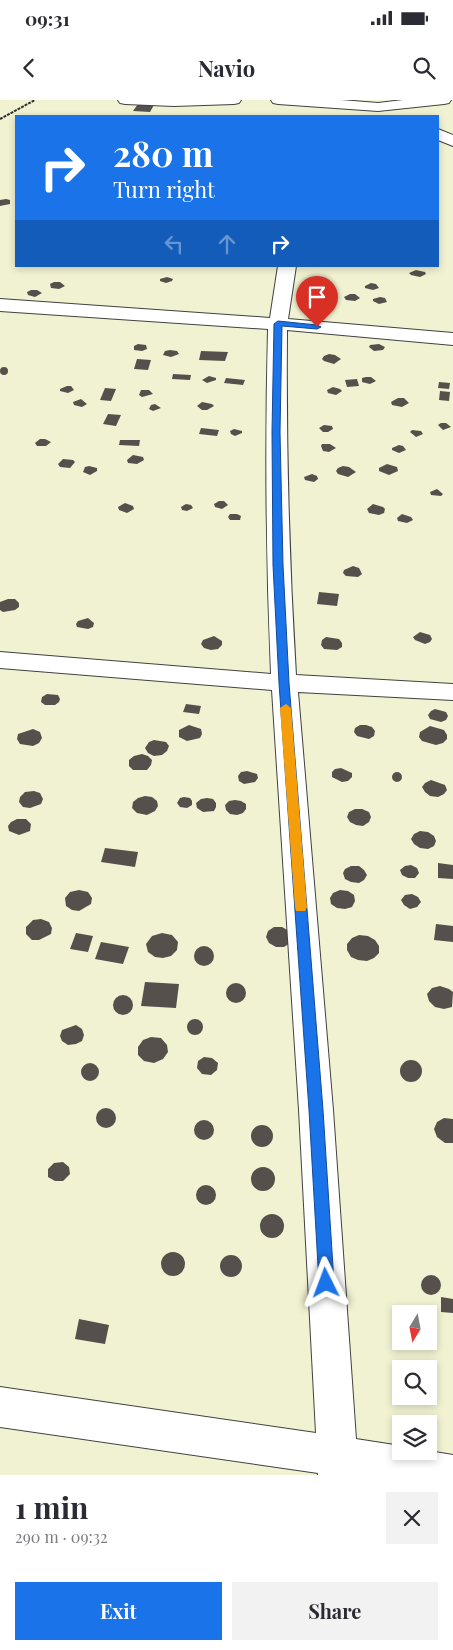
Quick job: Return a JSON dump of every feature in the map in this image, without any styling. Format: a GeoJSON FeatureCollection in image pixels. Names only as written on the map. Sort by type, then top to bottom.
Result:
{"type":"FeatureCollection","features":[{"type":"Feature","properties":{"kind":"street"},"geometry":{"type":"LineString","coordinates":[[126,100],[174,102],[234,100]]}},
{"type":"Feature","properties":{"kind":"street"},"geometry":{"type":"LineString","coordinates":[[262,100],[273,115]]}},
{"type":"Feature","properties":{"kind":"street"},"geometry":{"type":"LineString","coordinates":[[278,100],[378,107],[444,100]]}},
{"type":"Feature","properties":{"kind":"street"},"geometry":{"type":"LineString","coordinates":[[378,107],[397,115]]}},
{"type":"Feature","properties":{"kind":"street"},"geometry":{"type":"LineString","coordinates":[[439,134],[453,141]]}},
{"type":"Feature","properties":{"kind":"street"},"geometry":{"type":"LineString","coordinates":[[287,267],[278,324],[276,432],[284,683],[316,1110],[337,1465]]}},
{"type":"Feature","properties":{"kind":"street"},"geometry":{"type":"LineString","coordinates":[[0,305],[278,324],[453,339]]}},
{"type":"Feature","properties":{"kind":"street"},"geometry":{"type":"LineString","coordinates":[[0,660],[284,683],[453,692]]}},
{"type":"Feature","properties":{"kind":"street"},"geometry":{"type":"LineString","coordinates":[[0,1408],[337,1465],[453,1475]]}},
{"type":"Feature","properties":{"kind":"path"},"geometry":{"type":"LineString","coordinates":[[0,119],[35,100]]}},
{"type":"Feature","properties":{"kind":"green space"},"geometry":{"type":"Polygon","coordinates":[[[0,100],[453,100],[453,1475],[0,1475],[0,100]]]}},
{"type":"Feature","properties":{"kind":"building"},"geometry":{"type":"Polygon","coordinates":[[[138,104],[154,105],[150,112],[133,111],[138,104]]]}},
{"type":"Feature","properties":{"kind":"building"},"geometry":{"type":"Polygon","coordinates":[[[0,200],[10,200],[10,204],[0,206],[0,200]]]}},
{"type":"Feature","properties":{"kind":"building"},"geometry":{"type":"Polygon","coordinates":[[[416,270],[426,274],[420,277],[409,273],[416,270]]]}},
{"type":"Feature","properties":{"kind":"building"},"geometry":{"type":"Polygon","coordinates":[[[167,277],[173,279],[172,281],[166,283],[160,281],[160,279],[167,277]]]}},
{"type":"Feature","properties":{"kind":"building"},"geometry":{"type":"Polygon","coordinates":[[[60,282],[65,286],[59,289],[51,288],[50,284],[60,282]]]}},
{"type":"Feature","properties":{"kind":"building"},"geometry":{"type":"Polygon","coordinates":[[[371,283],[376,284],[379,288],[373,290],[365,288],[365,286],[371,283]]]}},
{"type":"Feature","properties":{"kind":"building"},"geometry":{"type":"Polygon","coordinates":[[[37,290],[42,293],[35,297],[28,295],[27,292],[37,290]]]}},
{"type":"Feature","properties":{"kind":"building"},"geometry":{"type":"Polygon","coordinates":[[[355,294],[360,298],[355,301],[346,300],[344,297],[355,294]]]}},
{"type":"Feature","properties":{"kind":"building"},"geometry":{"type":"Polygon","coordinates":[[[385,298],[387,302],[379,304],[373,301],[373,299],[385,298]]]}},
{"type":"Feature","properties":{"kind":"building"},"geometry":{"type":"Polygon","coordinates":[[[138,344],[146,345],[147,349],[142,351],[134,350],[134,346],[138,344]]]}},
{"type":"Feature","properties":{"kind":"building"},"geometry":{"type":"Polygon","coordinates":[[[379,344],[385,347],[383,350],[374,351],[369,347],[370,345],[379,344]]]}},
{"type":"Feature","properties":{"kind":"building"},"geometry":{"type":"Polygon","coordinates":[[[165,351],[177,351],[179,354],[171,357],[163,355],[165,351]]]}},
{"type":"Feature","properties":{"kind":"building"},"geometry":{"type":"Polygon","coordinates":[[[201,351],[228,352],[225,361],[199,360],[201,351]]]}},
{"type":"Feature","properties":{"kind":"building"},"geometry":{"type":"Polygon","coordinates":[[[329,354],[341,359],[334,364],[322,359],[329,354]]]}},
{"type":"Feature","properties":{"kind":"building"},"geometry":{"type":"Polygon","coordinates":[[[137,359],[151,360],[148,370],[134,369],[137,359]]]}},
{"type":"Feature","properties":{"kind":"building"},"geometry":{"type":"Polygon","coordinates":[[[4,367],[8,371],[4,375],[0,371],[4,367]]]}},
{"type":"Feature","properties":{"kind":"building"},"geometry":{"type":"Polygon","coordinates":[[[173,374],[191,375],[190,380],[172,379],[173,374]]]}},
{"type":"Feature","properties":{"kind":"building"},"geometry":{"type":"Polygon","coordinates":[[[209,376],[216,378],[216,380],[207,383],[202,380],[209,376]]]}},
{"type":"Feature","properties":{"kind":"building"},"geometry":{"type":"Polygon","coordinates":[[[371,377],[376,381],[370,384],[362,382],[362,378],[371,377]]]}},
{"type":"Feature","properties":{"kind":"building"},"geometry":{"type":"Polygon","coordinates":[[[226,378],[245,380],[243,385],[224,383],[226,378]]]}},
{"type":"Feature","properties":{"kind":"building"},"geometry":{"type":"Polygon","coordinates":[[[357,379],[359,386],[347,387],[345,380],[357,379]]]}},
{"type":"Feature","properties":{"kind":"building"},"geometry":{"type":"Polygon","coordinates":[[[439,382],[450,383],[449,389],[438,388],[439,382]]]}},
{"type":"Feature","properties":{"kind":"building"},"geometry":{"type":"Polygon","coordinates":[[[71,386],[74,390],[68,393],[60,391],[60,389],[71,386]]]}},
{"type":"Feature","properties":{"kind":"building"},"geometry":{"type":"Polygon","coordinates":[[[333,387],[342,391],[336,395],[328,393],[327,390],[333,387]]]}},
{"type":"Feature","properties":{"kind":"building"},"geometry":{"type":"Polygon","coordinates":[[[105,388],[116,389],[111,401],[100,400],[105,388]]]}},
{"type":"Feature","properties":{"kind":"building"},"geometry":{"type":"Polygon","coordinates":[[[141,390],[149,390],[153,394],[142,397],[139,395],[141,390]]]}},
{"type":"Feature","properties":{"kind":"building"},"geometry":{"type":"Polygon","coordinates":[[[440,391],[450,392],[449,401],[439,400],[440,391]]]}},
{"type":"Feature","properties":{"kind":"building"},"geometry":{"type":"Polygon","coordinates":[[[398,398],[404,398],[409,403],[402,407],[392,405],[391,402],[398,398]]]}},
{"type":"Feature","properties":{"kind":"building"},"geometry":{"type":"Polygon","coordinates":[[[81,399],[87,404],[82,407],[74,405],[73,402],[81,399]]]}},
{"type":"Feature","properties":{"kind":"building"},"geometry":{"type":"Polygon","coordinates":[[[202,402],[214,406],[207,410],[202,410],[197,406],[202,402]]]}},
{"type":"Feature","properties":{"kind":"building"},"geometry":{"type":"Polygon","coordinates":[[[155,404],[161,408],[153,411],[149,409],[151,405],[155,404]]]}},
{"type":"Feature","properties":{"kind":"building"},"geometry":{"type":"Polygon","coordinates":[[[108,414],[121,415],[116,426],[103,424],[108,414]]]}},
{"type":"Feature","properties":{"kind":"building"},"geometry":{"type":"Polygon","coordinates":[[[446,423],[451,427],[443,430],[438,425],[446,423]]]}},
{"type":"Feature","properties":{"kind":"building"},"geometry":{"type":"Polygon","coordinates":[[[324,425],[332,426],[333,429],[323,432],[319,428],[324,425]]]}},
{"type":"Feature","properties":{"kind":"building"},"geometry":{"type":"Polygon","coordinates":[[[201,428],[219,430],[217,436],[199,434],[201,428]]]}},
{"type":"Feature","properties":{"kind":"building"},"geometry":{"type":"Polygon","coordinates":[[[234,429],[242,431],[242,433],[235,436],[231,434],[230,431],[234,429]]]}},
{"type":"Feature","properties":{"kind":"building"},"geometry":{"type":"Polygon","coordinates":[[[412,430],[421,431],[423,434],[416,437],[410,432],[412,430]]]}},
{"type":"Feature","properties":{"kind":"building"},"geometry":{"type":"Polygon","coordinates":[[[40,439],[51,442],[46,446],[37,446],[35,443],[40,439]]]}},
{"type":"Feature","properties":{"kind":"building"},"geometry":{"type":"Polygon","coordinates":[[[120,440],[140,440],[139,446],[119,445],[120,440]]]}},
{"type":"Feature","properties":{"kind":"building"},"geometry":{"type":"Polygon","coordinates":[[[322,444],[330,444],[336,448],[329,452],[323,451],[322,444]]]}},
{"type":"Feature","properties":{"kind":"building"},"geometry":{"type":"Polygon","coordinates":[[[399,445],[403,446],[406,450],[399,453],[392,450],[392,448],[399,445]]]}},
{"type":"Feature","properties":{"kind":"building"},"geometry":{"type":"Polygon","coordinates":[[[133,455],[143,457],[144,460],[137,464],[128,463],[127,460],[133,455]]]}},
{"type":"Feature","properties":{"kind":"building"},"geometry":{"type":"Polygon","coordinates":[[[63,459],[75,462],[70,468],[60,467],[58,464],[63,459]]]}},
{"type":"Feature","properties":{"kind":"building"},"geometry":{"type":"Polygon","coordinates":[[[387,464],[397,467],[398,471],[389,475],[379,471],[379,468],[387,464]]]}},
{"type":"Feature","properties":{"kind":"building"},"geometry":{"type":"Polygon","coordinates":[[[343,466],[349,467],[356,472],[348,477],[338,474],[336,471],[343,466]]]}},
{"type":"Feature","properties":{"kind":"building"},"geometry":{"type":"Polygon","coordinates":[[[85,467],[97,468],[97,471],[90,475],[83,472],[85,467]]]}},
{"type":"Feature","properties":{"kind":"building"},"geometry":{"type":"Polygon","coordinates":[[[312,474],[317,476],[318,479],[314,482],[305,480],[304,477],[312,474]]]}},
{"type":"Feature","properties":{"kind":"building"},"geometry":{"type":"Polygon","coordinates":[[[437,489],[443,494],[441,496],[431,495],[430,492],[437,489]]]}},
{"type":"Feature","properties":{"kind":"building"},"geometry":{"type":"Polygon","coordinates":[[[224,501],[228,505],[222,509],[215,507],[214,504],[224,501]]]}},
{"type":"Feature","properties":{"kind":"building"},"geometry":{"type":"Polygon","coordinates":[[[125,503],[133,506],[134,509],[127,513],[119,510],[118,507],[125,503]]]}},
{"type":"Feature","properties":{"kind":"building"},"geometry":{"type":"Polygon","coordinates":[[[186,504],[191,505],[193,508],[187,511],[182,510],[181,507],[186,504]]]}},
{"type":"Feature","properties":{"kind":"building"},"geometry":{"type":"Polygon","coordinates":[[[373,504],[383,507],[385,509],[384,513],[379,515],[369,513],[367,509],[373,504]]]}},
{"type":"Feature","properties":{"kind":"building"},"geometry":{"type":"Polygon","coordinates":[[[230,514],[241,516],[240,520],[230,520],[228,517],[230,514]]]}},
{"type":"Feature","properties":{"kind":"building"},"geometry":{"type":"Polygon","coordinates":[[[402,514],[411,517],[413,520],[407,523],[398,521],[397,518],[402,514]]]}},
{"type":"Feature","properties":{"kind":"building"},"geometry":{"type":"Polygon","coordinates":[[[353,566],[359,568],[362,574],[358,577],[346,576],[343,573],[344,570],[353,566]]]}},
{"type":"Feature","properties":{"kind":"building"},"geometry":{"type":"Polygon","coordinates":[[[319,592],[339,594],[337,606],[317,604],[319,592]]]}},
{"type":"Feature","properties":{"kind":"building"},"geometry":{"type":"Polygon","coordinates":[[[15,599],[19,603],[19,607],[15,610],[3,612],[0,610],[0,602],[15,599]]]}},
{"type":"Feature","properties":{"kind":"building"},"geometry":{"type":"Polygon","coordinates":[[[88,618],[94,623],[93,627],[88,629],[77,627],[78,621],[88,618]]]}},
{"type":"Feature","properties":{"kind":"building"},"geometry":{"type":"Polygon","coordinates":[[[420,632],[430,635],[432,639],[430,642],[425,644],[415,640],[413,637],[420,632]]]}},
{"type":"Feature","properties":{"kind":"building"},"geometry":{"type":"Polygon","coordinates":[[[214,636],[222,641],[222,645],[218,649],[204,648],[201,644],[203,640],[214,636]]]}},
{"type":"Feature","properties":{"kind":"building"},"geometry":{"type":"Polygon","coordinates":[[[326,637],[339,639],[342,647],[337,650],[324,649],[321,645],[322,640],[326,637]]]}},
{"type":"Feature","properties":{"kind":"building"},"geometry":{"type":"Polygon","coordinates":[[[47,694],[58,695],[59,702],[55,705],[45,705],[41,702],[42,697],[47,694]]]}},
{"type":"Feature","properties":{"kind":"building"},"geometry":{"type":"Polygon","coordinates":[[[186,704],[201,706],[199,714],[183,712],[186,704]]]}},
{"type":"Feature","properties":{"kind":"building"},"geometry":{"type":"Polygon","coordinates":[[[435,709],[446,712],[448,716],[446,720],[441,722],[430,719],[428,715],[435,709]]]}},
{"type":"Feature","properties":{"kind":"building"},"geometry":{"type":"Polygon","coordinates":[[[189,725],[201,729],[202,734],[200,738],[187,741],[179,737],[179,730],[189,725]]]}},
{"type":"Feature","properties":{"kind":"building"},"geometry":{"type":"Polygon","coordinates":[[[360,725],[372,727],[375,731],[374,736],[369,739],[357,736],[354,732],[355,728],[360,725]]]}},
{"type":"Feature","properties":{"kind":"building"},"geometry":{"type":"Polygon","coordinates":[[[430,726],[444,730],[447,739],[443,743],[436,745],[422,741],[419,737],[420,732],[430,726]]]}},
{"type":"Feature","properties":{"kind":"building"},"geometry":{"type":"Polygon","coordinates":[[[33,729],[40,732],[42,738],[39,743],[33,746],[20,744],[17,739],[18,734],[33,729]]]}},
{"type":"Feature","properties":{"kind":"building"},"geometry":{"type":"Polygon","coordinates":[[[154,740],[166,742],[169,746],[167,751],[162,755],[154,756],[148,753],[145,748],[149,742],[154,740]]]}},
{"type":"Feature","properties":{"kind":"building"},"geometry":{"type":"Polygon","coordinates":[[[142,754],[152,760],[151,765],[147,770],[133,770],[129,766],[129,760],[134,756],[142,754]]]}},
{"type":"Feature","properties":{"kind":"building"},"geometry":{"type":"Polygon","coordinates":[[[341,768],[352,773],[352,777],[348,781],[342,782],[332,777],[332,772],[335,769],[341,768]]]}},
{"type":"Feature","properties":{"kind":"building"},"geometry":{"type":"Polygon","coordinates":[[[247,771],[257,774],[258,778],[255,782],[244,784],[239,781],[238,776],[241,772],[247,771]]]}},
{"type":"Feature","properties":{"kind":"building"},"geometry":{"type":"Polygon","coordinates":[[[397,772],[402,777],[397,782],[392,777],[397,772]]]}},
{"type":"Feature","properties":{"kind":"building"},"geometry":{"type":"Polygon","coordinates":[[[431,780],[445,785],[447,790],[444,794],[438,797],[430,796],[425,792],[422,787],[431,780]]]}},
{"type":"Feature","properties":{"kind":"building"},"geometry":{"type":"Polygon","coordinates":[[[34,791],[40,793],[43,799],[41,804],[30,808],[23,807],[19,802],[20,797],[25,792],[34,791]]]}},
{"type":"Feature","properties":{"kind":"building"},"geometry":{"type":"Polygon","coordinates":[[[145,796],[152,797],[157,801],[158,806],[155,811],[147,815],[137,813],[132,808],[133,802],[145,796]]]}},
{"type":"Feature","properties":{"kind":"building"},"geometry":{"type":"Polygon","coordinates":[[[180,798],[190,798],[192,801],[192,805],[187,808],[180,807],[177,803],[180,798]]]}},
{"type":"Feature","properties":{"kind":"building"},"geometry":{"type":"Polygon","coordinates":[[[201,799],[213,799],[216,803],[214,811],[203,812],[197,808],[196,803],[201,799]]]}},
{"type":"Feature","properties":{"kind":"building"},"geometry":{"type":"Polygon","coordinates":[[[235,800],[246,804],[246,809],[243,813],[237,815],[230,814],[226,810],[225,805],[229,801],[235,800]]]}},
{"type":"Feature","properties":{"kind":"building"},"geometry":{"type":"Polygon","coordinates":[[[355,809],[369,812],[371,817],[369,822],[363,826],[350,822],[347,817],[349,812],[355,809]]]}},
{"type":"Feature","properties":{"kind":"building"},"geometry":{"type":"Polygon","coordinates":[[[17,819],[26,819],[31,824],[30,831],[19,835],[9,831],[8,826],[17,819]]]}},
{"type":"Feature","properties":{"kind":"building"},"geometry":{"type":"Polygon","coordinates":[[[420,831],[428,832],[434,836],[436,841],[434,846],[428,849],[420,848],[414,844],[411,839],[414,834],[420,831]]]}},
{"type":"Feature","properties":{"kind":"building"},"geometry":{"type":"Polygon","coordinates":[[[105,848],[138,852],[135,867],[101,862],[105,848]]]}},
{"type":"Feature","properties":{"kind":"building"},"geometry":{"type":"Polygon","coordinates":[[[438,863],[453,865],[453,879],[438,878],[438,863]]]}},
{"type":"Feature","properties":{"kind":"building"},"geometry":{"type":"Polygon","coordinates":[[[411,865],[417,868],[419,873],[415,878],[408,878],[402,875],[400,870],[405,866],[411,865]]]}},
{"type":"Feature","properties":{"kind":"building"},"geometry":{"type":"Polygon","coordinates":[[[351,866],[359,866],[364,870],[367,875],[364,880],[359,883],[345,879],[343,873],[345,869],[351,866]]]}},
{"type":"Feature","properties":{"kind":"building"},"geometry":{"type":"Polygon","coordinates":[[[79,890],[88,892],[92,898],[91,904],[79,911],[72,910],[66,906],[65,898],[70,892],[79,890]]]}},
{"type":"Feature","properties":{"kind":"building"},"geometry":{"type":"Polygon","coordinates":[[[340,890],[348,891],[354,895],[355,901],[352,907],[345,909],[337,908],[331,904],[330,898],[333,893],[340,890]]]}},
{"type":"Feature","properties":{"kind":"building"},"geometry":{"type":"Polygon","coordinates":[[[412,894],[418,897],[421,902],[417,907],[410,909],[401,900],[405,895],[412,894]]]}},
{"type":"Feature","properties":{"kind":"building"},"geometry":{"type":"Polygon","coordinates":[[[41,919],[49,922],[52,928],[51,934],[39,940],[32,940],[26,934],[26,927],[33,920],[41,919]]]}},
{"type":"Feature","properties":{"kind":"building"},"geometry":{"type":"Polygon","coordinates":[[[436,924],[453,926],[453,942],[434,940],[436,924]]]}},
{"type":"Feature","properties":{"kind":"building"},"geometry":{"type":"Polygon","coordinates":[[[274,927],[282,927],[289,931],[290,943],[284,947],[276,947],[269,943],[266,937],[268,931],[274,927]]]}},
{"type":"Feature","properties":{"kind":"building"},"geometry":{"type":"Polygon","coordinates":[[[76,933],[93,936],[88,952],[70,949],[76,933]]]}},
{"type":"Feature","properties":{"kind":"building"},"geometry":{"type":"Polygon","coordinates":[[[162,933],[172,935],[178,942],[177,950],[171,956],[163,958],[155,957],[148,952],[146,944],[152,936],[162,933]]]}},
{"type":"Feature","properties":{"kind":"building"},"geometry":{"type":"Polygon","coordinates":[[[359,935],[368,936],[375,940],[379,946],[379,953],[374,958],[367,961],[351,957],[347,950],[347,944],[352,938],[359,935]]]}},
{"type":"Feature","properties":{"kind":"building"},"geometry":{"type":"Polygon","coordinates":[[[101,942],[129,947],[123,964],[95,959],[101,942]]]}},
{"type":"Feature","properties":{"kind":"building"},"geometry":{"type":"Polygon","coordinates":[[[204,946],[211,949],[214,956],[211,963],[204,966],[197,963],[194,956],[197,949],[204,946]]]}},
{"type":"Feature","properties":{"kind":"building"},"geometry":{"type":"Polygon","coordinates":[[[145,982],[179,984],[176,1008],[141,1006],[145,982]]]}},
{"type":"Feature","properties":{"kind":"building"},"geometry":{"type":"Polygon","coordinates":[[[236,983],[243,986],[246,993],[243,1000],[236,1003],[229,1000],[226,993],[229,986],[236,983]]]}},
{"type":"Feature","properties":{"kind":"building"},"geometry":{"type":"Polygon","coordinates":[[[440,986],[453,992],[452,1007],[444,1009],[435,1007],[429,1001],[427,994],[432,988],[440,986]]]}},
{"type":"Feature","properties":{"kind":"building"},"geometry":{"type":"Polygon","coordinates":[[[123,995],[130,998],[133,1005],[130,1012],[123,1015],[116,1012],[113,1005],[116,998],[123,995]]]}},
{"type":"Feature","properties":{"kind":"building"},"geometry":{"type":"Polygon","coordinates":[[[195,1019],[201,1021],[203,1027],[201,1033],[195,1035],[189,1033],[187,1027],[189,1021],[195,1019]]]}},
{"type":"Feature","properties":{"kind":"building"},"geometry":{"type":"Polygon","coordinates":[[[76,1025],[82,1029],[84,1035],[82,1041],[68,1045],[62,1041],[60,1036],[62,1030],[76,1025]]]}},
{"type":"Feature","properties":{"kind":"building"},"geometry":{"type":"Polygon","coordinates":[[[151,1037],[161,1038],[167,1045],[168,1052],[163,1059],[154,1063],[144,1061],[138,1055],[138,1047],[143,1040],[151,1037]]]}},
{"type":"Feature","properties":{"kind":"building"},"geometry":{"type":"Polygon","coordinates":[[[204,1057],[212,1058],[218,1063],[217,1070],[211,1075],[202,1074],[197,1068],[198,1061],[204,1057]]]}},
{"type":"Feature","properties":{"kind":"building"},"geometry":{"type":"Polygon","coordinates":[[[411,1060],[419,1063],[422,1071],[419,1079],[411,1082],[403,1079],[400,1071],[403,1063],[411,1060]]]}},
{"type":"Feature","properties":{"kind":"building"},"geometry":{"type":"Polygon","coordinates":[[[90,1063],[96,1066],[99,1072],[96,1078],[90,1081],[84,1078],[81,1072],[84,1066],[90,1063]]]}},
{"type":"Feature","properties":{"kind":"building"},"geometry":{"type":"Polygon","coordinates":[[[106,1108],[113,1111],[116,1118],[113,1125],[106,1128],[99,1125],[96,1118],[99,1111],[106,1108]]]}},
{"type":"Feature","properties":{"kind":"building"},"geometry":{"type":"Polygon","coordinates":[[[444,1118],[453,1119],[453,1143],[445,1143],[437,1137],[434,1129],[437,1122],[444,1118]]]}},
{"type":"Feature","properties":{"kind":"building"},"geometry":{"type":"Polygon","coordinates":[[[204,1120],[211,1123],[214,1130],[211,1137],[204,1140],[197,1137],[194,1130],[197,1123],[204,1120]]]}},
{"type":"Feature","properties":{"kind":"building"},"geometry":{"type":"Polygon","coordinates":[[[262,1125],[270,1128],[273,1136],[270,1144],[262,1147],[254,1144],[251,1136],[254,1128],[262,1125]]]}},
{"type":"Feature","properties":{"kind":"building"},"geometry":{"type":"Polygon","coordinates":[[[63,1162],[69,1167],[70,1174],[63,1181],[55,1181],[48,1177],[48,1169],[54,1163],[63,1162]]]}},
{"type":"Feature","properties":{"kind":"building"},"geometry":{"type":"Polygon","coordinates":[[[263,1167],[271,1171],[275,1179],[271,1187],[263,1191],[255,1187],[251,1179],[255,1171],[263,1167]]]}},
{"type":"Feature","properties":{"kind":"building"},"geometry":{"type":"Polygon","coordinates":[[[206,1185],[213,1188],[216,1195],[213,1202],[206,1205],[199,1202],[196,1195],[199,1188],[206,1185]]]}},
{"type":"Feature","properties":{"kind":"building"},"geometry":{"type":"Polygon","coordinates":[[[272,1214],[281,1217],[284,1226],[281,1235],[272,1238],[263,1235],[260,1226],[263,1217],[272,1214]]]}},
{"type":"Feature","properties":{"kind":"building"},"geometry":{"type":"Polygon","coordinates":[[[173,1252],[182,1255],[185,1264],[182,1273],[173,1276],[164,1273],[161,1264],[164,1255],[173,1252]]]}},
{"type":"Feature","properties":{"kind":"building"},"geometry":{"type":"Polygon","coordinates":[[[227,1255],[235,1255],[242,1262],[242,1270],[235,1277],[227,1277],[220,1270],[220,1262],[227,1255]]]}},
{"type":"Feature","properties":{"kind":"building"},"geometry":{"type":"Polygon","coordinates":[[[431,1275],[438,1278],[441,1285],[438,1292],[431,1295],[424,1292],[421,1285],[424,1278],[431,1275]]]}},
{"type":"Feature","properties":{"kind":"building"},"geometry":{"type":"Polygon","coordinates":[[[441,1297],[453,1299],[453,1313],[441,1312],[441,1297]]]}},
{"type":"Feature","properties":{"kind":"building"},"geometry":{"type":"Polygon","coordinates":[[[79,1319],[109,1325],[105,1344],[75,1339],[79,1319]]]}},
{"type":"Feature","properties":{"kind":"slow traffic"},"geometry":{"type":"LineString","coordinates":[[286,708],[301,907]]}},
{"type":"Feature","properties":{"kind":"route"},"geometry":{"type":"LineString","coordinates":[[317,327],[278,324],[276,432],[278,565],[284,683],[316,1110],[326,1283]]}}]}
